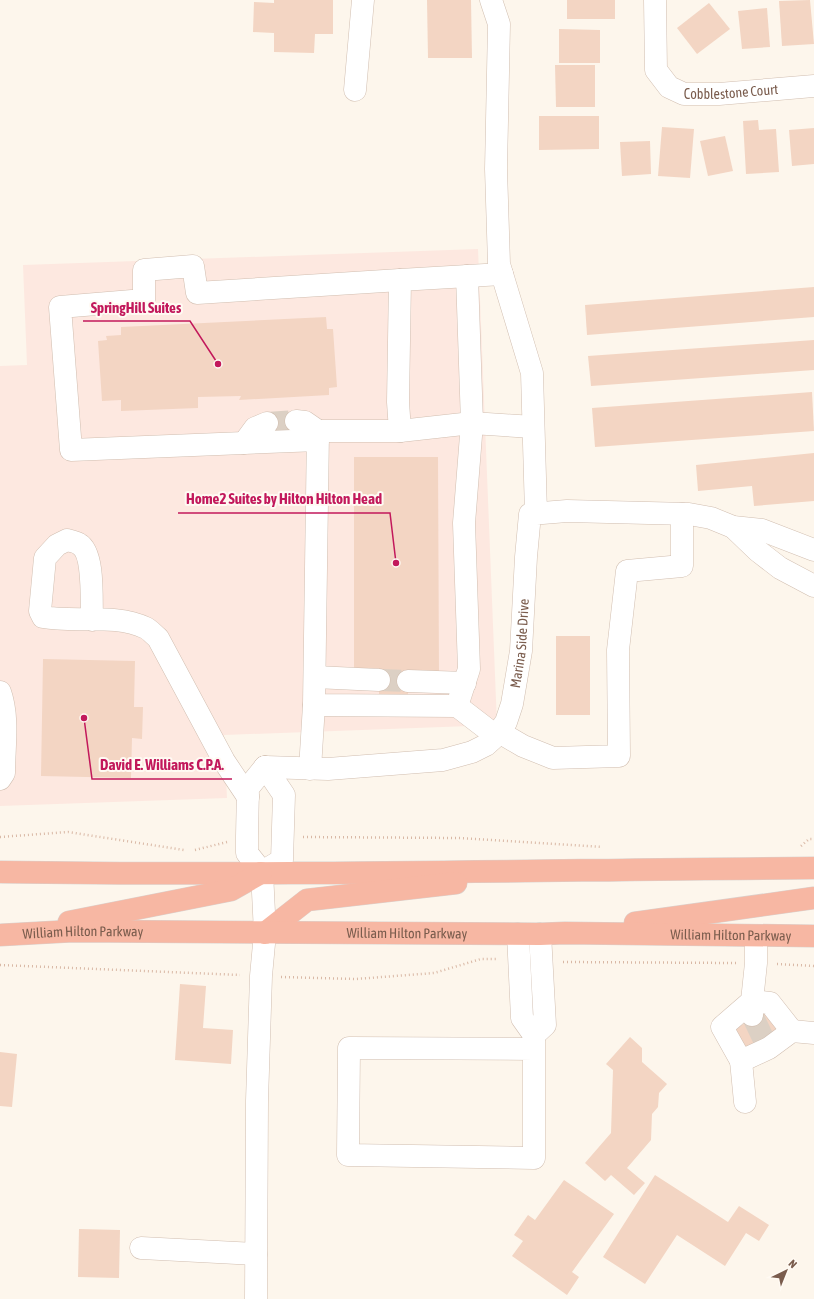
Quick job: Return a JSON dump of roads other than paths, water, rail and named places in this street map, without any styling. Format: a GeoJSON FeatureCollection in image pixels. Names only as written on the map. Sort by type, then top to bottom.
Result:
{"type":"FeatureCollection","features":[{"type":"Feature","properties":{"kind":"highway"},"geometry":{"type":"LineString","coordinates":[[0,872],[166,874],[814,868]]}},
{"type":"Feature","properties":{"kind":"highway"},"geometry":{"type":"LineString","coordinates":[[265,933],[307,900],[577,870]]}},
{"type":"Feature","properties":{"kind":"highway"},"geometry":{"type":"LineString","coordinates":[[2,934],[231,890],[262,872]]}},
{"type":"Feature","properties":{"kind":"highway"},"geometry":{"type":"LineString","coordinates":[[565,933],[814,898]]}},
{"type":"Feature","properties":{"kind":"highway","name":"William Hilton Parkway"},"geometry":{"type":"LineString","coordinates":[[2,934],[74,931],[265,933],[565,933],[814,936]]}},
{"type":"Feature","properties":{"kind":"street"},"geometry":{"type":"LineString","coordinates":[[355,90],[363,0]]}},
{"type":"Feature","properties":{"kind":"street"},"geometry":{"type":"LineString","coordinates":[[491,0],[499,24],[496,169],[499,264],[532,373],[536,513],[567,511],[682,514],[711,518],[733,527],[762,530],[814,550]]}},
{"type":"Feature","properties":{"kind":"street","name":"Cobblestone Court"},"geometry":{"type":"LineString","coordinates":[[655,0],[656,70],[669,87],[684,94],[705,94],[814,86]]}},
{"type":"Feature","properties":{"kind":"street"},"geometry":{"type":"LineString","coordinates":[[502,274],[196,293],[193,266],[144,270],[144,300],[60,307],[70,450],[244,443],[318,435],[400,431],[472,423],[534,427]]}},
{"type":"Feature","properties":{"kind":"street"},"geometry":{"type":"LineString","coordinates":[[457,706],[469,670],[464,522],[472,423],[467,276]]}},
{"type":"Feature","properties":{"kind":"street"},"geometry":{"type":"LineString","coordinates":[[400,280],[398,402],[400,431]]}},
{"type":"Feature","properties":{"kind":"street"},"geometry":{"type":"LineString","coordinates":[[296,421],[305,422],[318,435],[315,677],[310,768]]}},
{"type":"Feature","properties":{"kind":"street"},"geometry":{"type":"LineString","coordinates":[[244,443],[255,428],[267,423]]}},
{"type":"Feature","properties":{"kind":"street","name":"Marina Side Drive"},"geometry":{"type":"LineString","coordinates":[[265,767],[310,768],[443,760],[472,752],[486,745],[506,722],[512,704],[521,651],[530,514],[536,513]]}},
{"type":"Feature","properties":{"kind":"street"},"geometry":{"type":"LineString","coordinates":[[314,705],[457,706],[497,734],[522,746],[554,758],[619,756],[618,650],[627,571],[682,566],[682,514]]}},
{"type":"Feature","properties":{"kind":"street"},"geometry":{"type":"LineString","coordinates":[[733,527],[758,551],[780,568],[814,586]]}},
{"type":"Feature","properties":{"kind":"street"},"geometry":{"type":"LineString","coordinates":[[92,620],[114,620],[135,624],[147,628],[158,638],[224,761],[248,797]]}},
{"type":"Feature","properties":{"kind":"street"},"geometry":{"type":"LineString","coordinates":[[315,677],[379,680]]}},
{"type":"Feature","properties":{"kind":"street"},"geometry":{"type":"LineString","coordinates":[[408,681],[465,683]]}},
{"type":"Feature","properties":{"kind":"street"},"geometry":{"type":"LineString","coordinates":[[0,692],[3,700],[5,721],[4,773],[0,779]]}},
{"type":"Feature","properties":{"kind":"street"},"geometry":{"type":"LineString","coordinates":[[256,1299],[257,1101],[261,976],[265,933],[262,872],[247,853],[247,836],[248,788],[265,767],[284,795],[284,837],[282,860],[262,872]]}},
{"type":"Feature","properties":{"kind":"street"},"geometry":{"type":"LineString","coordinates":[[529,934],[519,959],[522,1018],[534,1042],[534,1158],[348,1155],[349,1048],[534,1042]]}},
{"type":"Feature","properties":{"kind":"street"},"geometry":{"type":"LineString","coordinates":[[529,934],[541,962],[545,1025],[534,1042]]}},
{"type":"Feature","properties":{"kind":"street"},"geometry":{"type":"LineString","coordinates":[[753,1010],[756,936]]}},
{"type":"Feature","properties":{"kind":"street"},"geometry":{"type":"LineString","coordinates":[[745,1102],[740,1061],[722,1027],[753,1010],[770,1003],[792,1031]]}},
{"type":"Feature","properties":{"kind":"street"},"geometry":{"type":"LineString","coordinates":[[740,1061],[766,1044],[792,1031],[814,1034]]}},
{"type":"Feature","properties":{"kind":"street"},"geometry":{"type":"LineString","coordinates":[[141,1248],[256,1254]]}},
{"type":"Feature","properties":{"kind":"tunnel"},"geometry":{"type":"LineString","coordinates":[[267,423],[296,421]]}},
{"type":"Feature","properties":{"kind":"tunnel"},"geometry":{"type":"LineString","coordinates":[[379,680],[408,681]]}},
{"type":"Feature","properties":{"kind":"tunnel"},"geometry":{"type":"LineString","coordinates":[[754,1019],[764,1040]]}},
{"type":"Feature","properties":{"kind":"place","name":"SpringHill Suites"},"geometry":{"type":"Point","coordinates":[218,364]}},
{"type":"Feature","properties":{"kind":"place","name":"Home2 Suites by Hilton Hilton Head"},"geometry":{"type":"Point","coordinates":[396,563]}},
{"type":"Feature","properties":{"kind":"place","name":"David E. Williams C.P.A."},"geometry":{"type":"Point","coordinates":[84,718]}}]}
